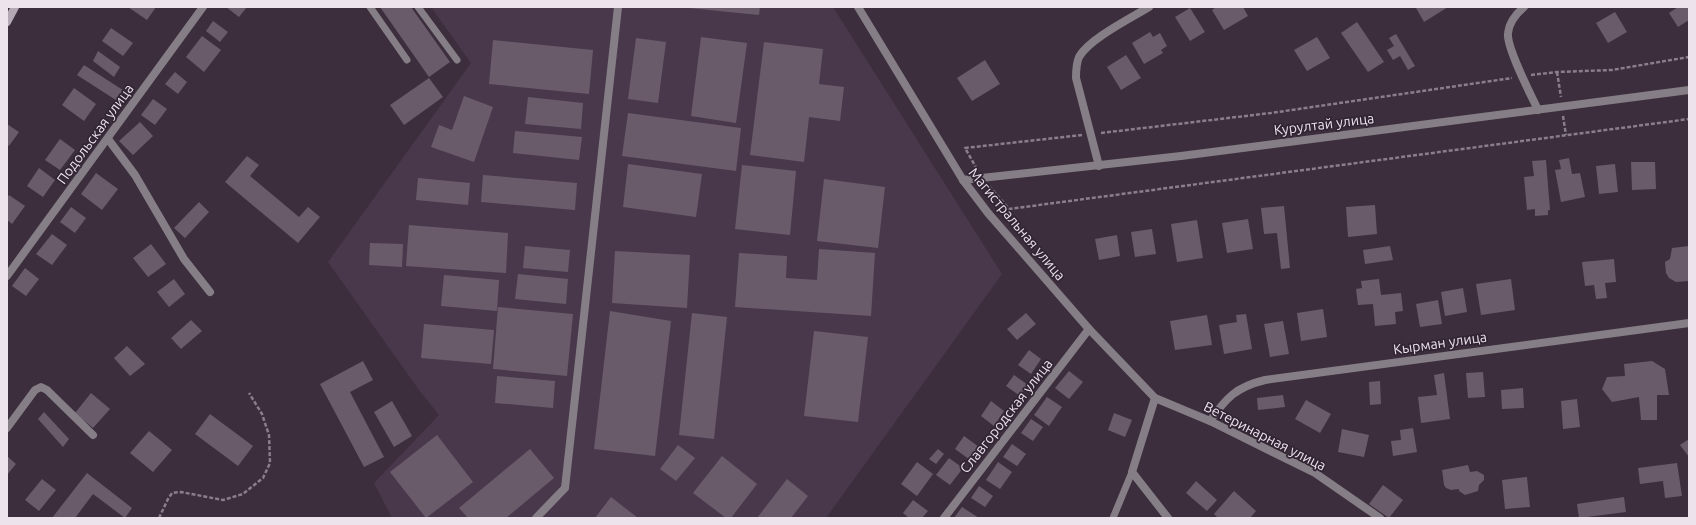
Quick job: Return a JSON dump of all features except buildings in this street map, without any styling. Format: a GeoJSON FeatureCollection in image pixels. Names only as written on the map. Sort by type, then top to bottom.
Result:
{"type":"FeatureCollection","features":[{"type":"Feature","properties":{"kind":"main road"},"geometry":{"type":"LineString","coordinates":[[7,22],[15,7]]}},
{"type":"Feature","properties":{"kind":"street"},"geometry":{"type":"LineString","coordinates":[[536,518],[565,488],[618,7]]}},
{"type":"Feature","properties":{"kind":"street","name":"Магистральная улица"},"geometry":{"type":"LineString","coordinates":[[858,7],[963,180],[988,213],[1089,329],[1155,398]]}},
{"type":"Feature","properties":{"kind":"street"},"geometry":{"type":"LineString","coordinates":[[1099,166],[1076,78],[1076,66],[1080,56],[1095,41],[1149,7]]}},
{"type":"Feature","properties":{"kind":"street"},"geometry":{"type":"LineString","coordinates":[[1524,7],[1513,20],[1508,33],[1510,48],[1538,110]]}},
{"type":"Feature","properties":{"kind":"street","name":"Подольская улица"},"geometry":{"type":"LineString","coordinates":[[7,276],[108,138],[198,9]]}},
{"type":"Feature","properties":{"kind":"street","name":"Курултай улица"},"geometry":{"type":"LineString","coordinates":[[963,180],[1099,166],[1689,90]]}},
{"type":"Feature","properties":{"kind":"street"},"geometry":{"type":"LineString","coordinates":[[108,138],[135,175],[184,259],[210,292]]}},
{"type":"Feature","properties":{"kind":"street","name":"Кырман улица"},"geometry":{"type":"LineString","coordinates":[[1210,421],[1224,402],[1236,391],[1248,384],[1265,380],[1689,323]]}},
{"type":"Feature","properties":{"kind":"street","name":"Славгородская улица"},"geometry":{"type":"LineString","coordinates":[[944,518],[1089,329]]}},
{"type":"Feature","properties":{"kind":"street"},"geometry":{"type":"LineString","coordinates":[[7,428],[35,390],[41,387],[47,390],[93,435]]}},
{"type":"Feature","properties":{"kind":"street"},"geometry":{"type":"LineString","coordinates":[[1155,398],[1132,472],[1168,518]]}},
{"type":"Feature","properties":{"kind":"street","name":"Ветеринарная улица"},"geometry":{"type":"LineString","coordinates":[[1155,398],[1210,421],[1315,473],[1380,518]]}},
{"type":"Feature","properties":{"kind":"lane"},"geometry":{"type":"LineString","coordinates":[[370,7],[407,60]]}},
{"type":"Feature","properties":{"kind":"lane"},"geometry":{"type":"LineString","coordinates":[[418,7],[457,60]]}},
{"type":"Feature","properties":{"kind":"lane"},"geometry":{"type":"LineString","coordinates":[[1113,518],[1132,472]]}},
{"type":"Feature","properties":{"kind":"path"},"geometry":{"type":"LineString","coordinates":[[965,148],[1271,113],[1523,76],[1557,72],[1612,70],[1689,57]]}},
{"type":"Feature","properties":{"kind":"path"},"geometry":{"type":"LineString","coordinates":[[1009,209],[1689,119]]}},
{"type":"Feature","properties":{"kind":"path"},"geometry":{"type":"LineString","coordinates":[[159,518],[172,493],[181,492],[224,500],[243,494],[263,478],[270,463],[269,435],[262,414],[249,393]]}},
{"type":"Feature","properties":{"kind":"shaded area"},"geometry":{"type":"Polygon","coordinates":[[[431,7],[833,7],[1002,274],[826,518],[392,518],[374,483],[439,415],[419,390],[328,262],[471,63],[431,7]]]}}]}
